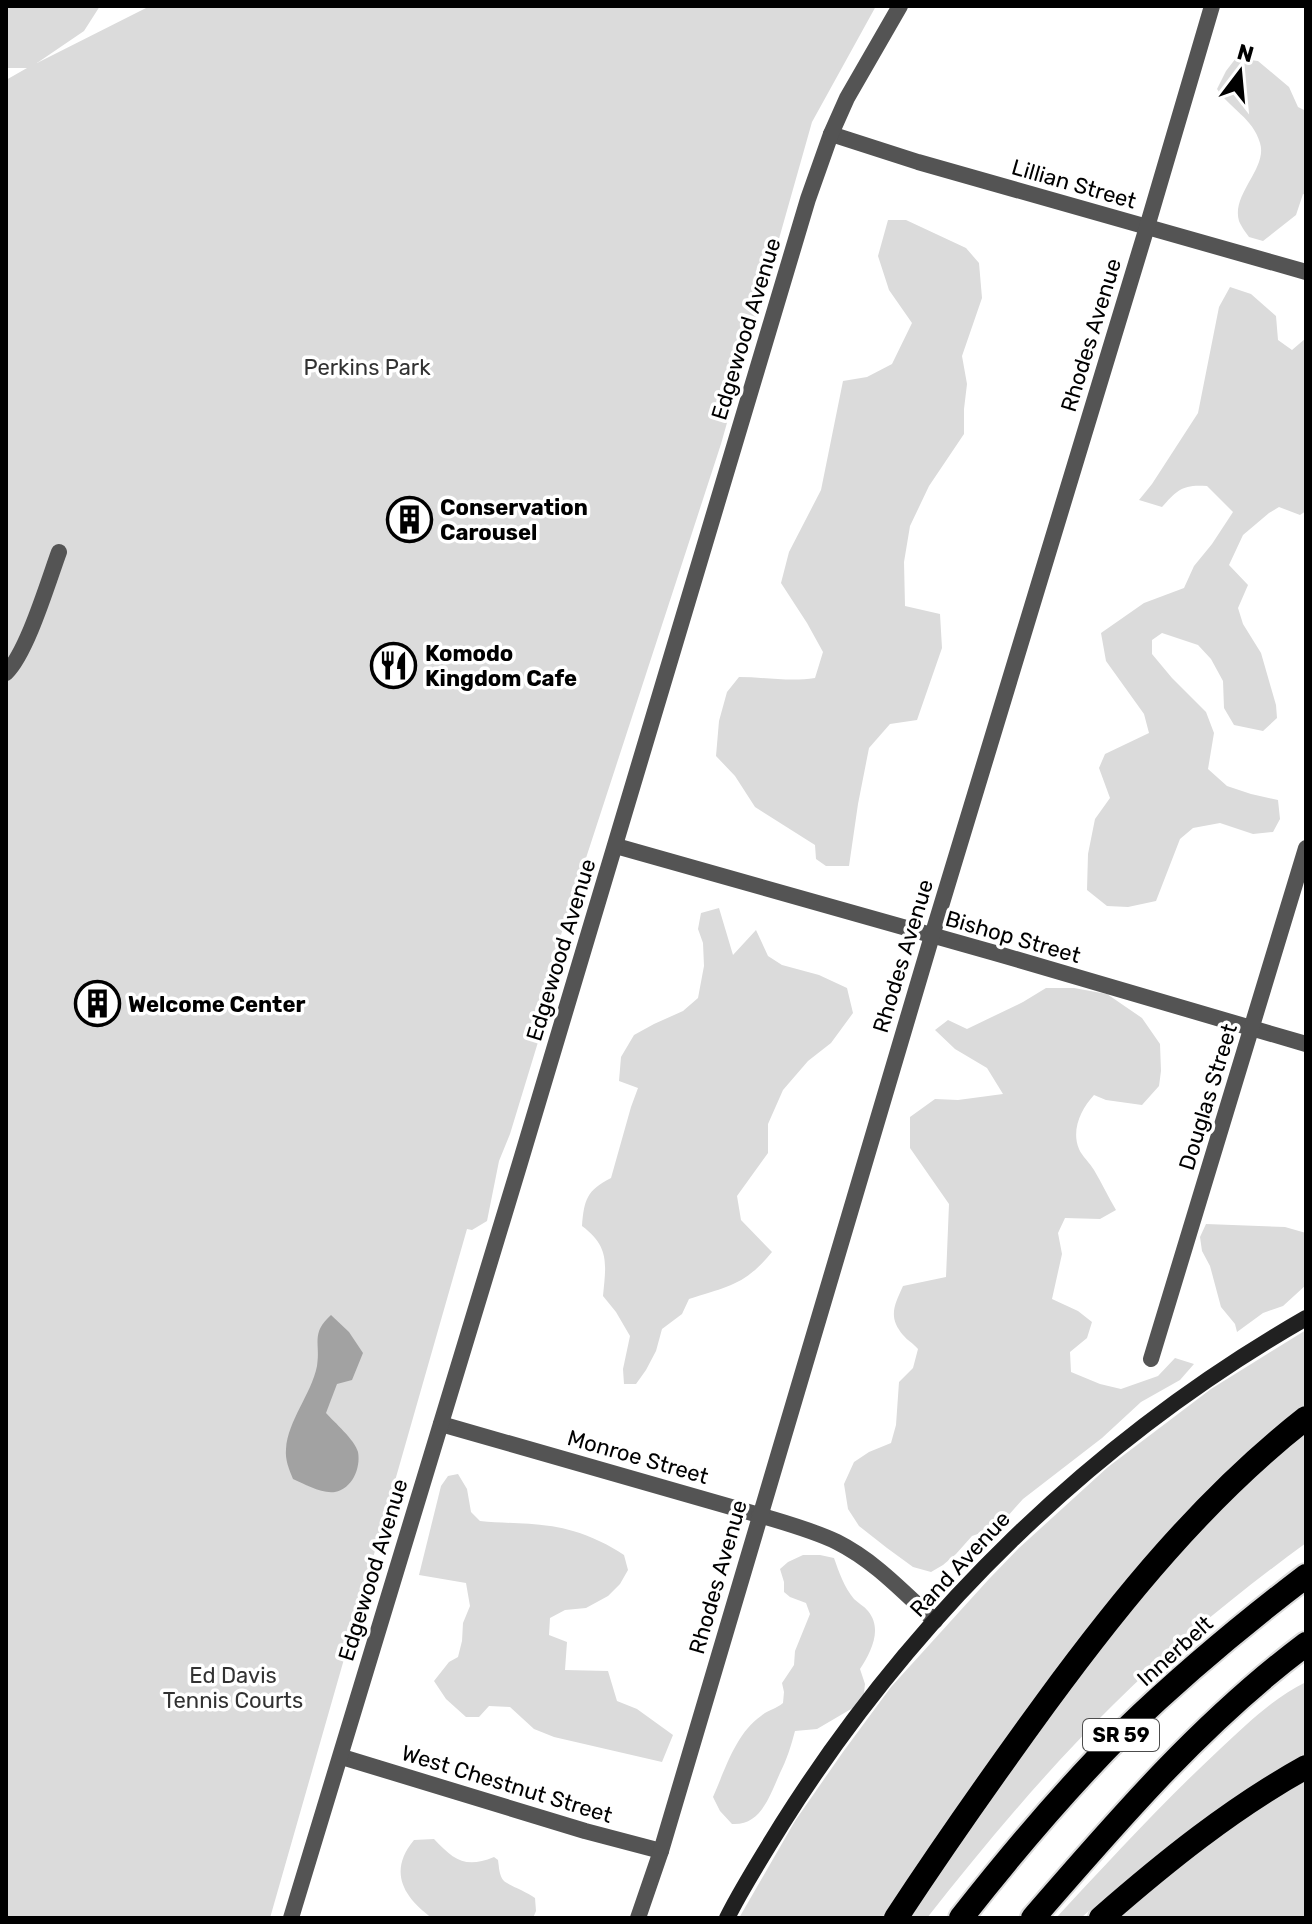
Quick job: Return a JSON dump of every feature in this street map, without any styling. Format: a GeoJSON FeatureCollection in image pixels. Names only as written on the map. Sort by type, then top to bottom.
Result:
{"type":"FeatureCollection","features":[{"type":"Feature","properties":{"kind":"highway"},"geometry":{"type":"LineString","coordinates":[[896,1918],[995,1773],[1105,1624],[1167,1550],[1216,1499],[1306,1418]]}},
{"type":"Feature","properties":{"kind":"highway","name":"Innerbelt"},"geometry":{"type":"LineString","coordinates":[[961,1918],[1056,1803],[1125,1730],[1195,1665],[1306,1576]]}},
{"type":"Feature","properties":{"kind":"highway","name":"SR 59"},"geometry":{"type":"LineString","coordinates":[[1033,1918],[1169,1765],[1244,1694],[1306,1644]]}},
{"type":"Feature","properties":{"kind":"highway"},"geometry":{"type":"LineString","coordinates":[[1101,1918],[1213,1828],[1271,1787],[1306,1767]]}},
{"type":"Feature","properties":{"kind":"main road","name":"Rand Avenue"},"geometry":{"type":"LineString","coordinates":[[727,1918],[811,1778],[868,1700],[985,1566],[1078,1478],[1138,1430],[1216,1373],[1306,1318]]}},
{"type":"Feature","properties":{"kind":"street","name":"Edgewood Avenue"},"geometry":{"type":"LineString","coordinates":[[291,1918],[342,1757],[804,213],[847,98],[900,6]]}},
{"type":"Feature","properties":{"kind":"street","name":"Rhodes Avenue"},"geometry":{"type":"LineString","coordinates":[[638,1918],[661,1851],[1212,6]]}},
{"type":"Feature","properties":{"kind":"street","name":"Lillian Street"},"geometry":{"type":"LineString","coordinates":[[831,134],[918,162],[1306,272]]}},
{"type":"Feature","properties":{"kind":"street"},"geometry":{"type":"LineString","coordinates":[[6,673],[18,656],[31,627],[59,552]]}},
{"type":"Feature","properties":{"kind":"street","name":"Bishop Street"},"geometry":{"type":"LineString","coordinates":[[616,846],[1306,1044]]}},
{"type":"Feature","properties":{"kind":"street","name":"Douglas Street"},"geometry":{"type":"LineString","coordinates":[[1151,1359],[1306,848]]}},
{"type":"Feature","properties":{"kind":"street","name":"Monroe Street"},"geometry":{"type":"LineString","coordinates":[[441,1424],[759,1515],[821,1536],[850,1550],[878,1569],[935,1621]]}},
{"type":"Feature","properties":{"kind":"street","name":"West Chestnut Street"},"geometry":{"type":"LineString","coordinates":[[342,1757],[661,1851]]}},
{"type":"Feature","properties":{"kind":"green space","name":"Perkins Park"},"geometry":{"type":"Polygon","coordinates":[[[6,6],[100,6],[84,31],[37,63],[150,6],[876,6],[812,122],[721,444],[542,993],[549,1006],[499,1161],[487,1221],[472,1230],[467,1229],[270,1918],[6,1918],[6,80],[27,68],[6,68],[6,6]]]}},
{"type":"Feature","properties":{"kind":"green space"},"geometry":{"type":"Polygon","coordinates":[[[1236,58],[1258,61],[1289,87],[1298,107],[1306,111],[1306,195],[1303,194],[1296,215],[1263,241],[1249,237],[1239,221],[1238,211],[1259,162],[1260,143],[1247,120],[1217,89],[1236,58]]]}},
{"type":"Feature","properties":{"kind":"green space"},"geometry":{"type":"Polygon","coordinates":[[[888,220],[906,220],[966,248],[979,263],[982,298],[962,356],[967,384],[964,434],[929,486],[910,526],[904,562],[905,606],[940,614],[942,648],[917,720],[890,724],[869,748],[849,866],[826,866],[816,859],[815,845],[755,807],[735,776],[716,756],[719,721],[727,692],[739,677],[815,678],[823,652],[781,583],[789,552],[821,490],[843,381],[867,377],[892,364],[912,323],[889,290],[878,256],[888,220]]]}},
{"type":"Feature","properties":{"kind":"green space"},"geometry":{"type":"Polygon","coordinates":[[[1230,287],[1251,294],[1276,316],[1278,340],[1292,350],[1306,338],[1306,511],[1300,515],[1279,507],[1269,513],[1243,535],[1229,565],[1248,585],[1238,608],[1243,624],[1261,653],[1277,718],[1263,731],[1234,725],[1224,708],[1223,681],[1211,659],[1198,645],[1162,633],[1152,640],[1152,654],[1206,712],[1214,733],[1208,769],[1227,786],[1278,800],[1280,819],[1273,832],[1253,834],[1220,823],[1193,828],[1180,839],[1156,901],[1128,907],[1107,906],[1087,890],[1088,854],[1095,819],[1110,798],[1099,768],[1105,754],[1149,733],[1144,714],[1106,661],[1101,633],[1144,603],[1184,588],[1194,566],[1233,512],[1207,486],[1181,489],[1162,507],[1139,500],[1198,413],[1219,307],[1230,287]]]}},
{"type":"Feature","properties":{"kind":"green space"},"geometry":{"type":"Polygon","coordinates":[[[719,908],[733,955],[756,930],[768,956],[782,965],[819,975],[847,988],[853,1013],[831,1043],[808,1061],[783,1090],[768,1124],[768,1153],[737,1196],[741,1220],[772,1252],[744,1278],[689,1299],[682,1314],[662,1329],[656,1351],[636,1384],[624,1384],[623,1369],[630,1336],[603,1296],[604,1257],[598,1241],[582,1226],[584,1209],[592,1192],[611,1178],[638,1088],[619,1081],[621,1057],[634,1035],[683,1011],[698,998],[704,966],[703,943],[698,929],[701,913],[719,908]]]}},
{"type":"Feature","properties":{"kind":"green space"},"geometry":{"type":"Polygon","coordinates":[[[1046,988],[1074,988],[1107,994],[1142,1018],[1160,1044],[1159,1086],[1142,1105],[1106,1100],[1094,1095],[1079,1120],[1076,1135],[1079,1149],[1116,1210],[1100,1219],[1065,1218],[1058,1233],[1062,1254],[1052,1299],[1078,1311],[1092,1322],[1087,1338],[1070,1352],[1071,1372],[1121,1389],[1158,1376],[1175,1358],[1194,1364],[1180,1380],[1141,1402],[1102,1438],[1023,1499],[998,1527],[972,1536],[956,1554],[931,1572],[913,1567],[859,1526],[848,1509],[844,1484],[854,1462],[891,1443],[896,1425],[899,1382],[913,1368],[918,1349],[895,1323],[895,1306],[903,1286],[946,1277],[949,1204],[910,1148],[910,1117],[935,1099],[958,1100],[1003,1094],[987,1068],[955,1049],[935,1030],[948,1020],[967,1029],[1046,988]]]}},
{"type":"Feature","properties":{"kind":"green space"},"geometry":{"type":"Polygon","coordinates":[[[1206,1224],[1285,1227],[1306,1233],[1306,1285],[1283,1306],[1263,1313],[1237,1332],[1235,1324],[1221,1307],[1210,1266],[1202,1251],[1200,1237],[1206,1224]]]}},
{"type":"Feature","properties":{"kind":"green space"},"geometry":{"type":"Polygon","coordinates":[[[1306,1330],[1306,1406],[1219,1489],[886,1918],[739,1918],[795,1821],[843,1752],[891,1687],[989,1579],[1108,1467],[1211,1389],[1306,1330]]]}},
{"type":"Feature","properties":{"kind":"green space"},"geometry":{"type":"Polygon","coordinates":[[[1306,1428],[1306,1543],[1137,1681],[1041,1781],[927,1918],[907,1918],[1066,1687],[1189,1537],[1306,1428]]]}},
{"type":"Feature","properties":{"kind":"green space"},"geometry":{"type":"Polygon","coordinates":[[[458,1474],[467,1489],[471,1512],[480,1521],[562,1528],[593,1538],[624,1555],[628,1570],[620,1584],[608,1596],[586,1608],[565,1610],[550,1618],[549,1635],[567,1642],[565,1670],[608,1671],[617,1701],[637,1709],[673,1735],[662,1762],[554,1737],[534,1729],[510,1707],[489,1706],[479,1717],[466,1717],[446,1699],[434,1681],[449,1662],[458,1657],[463,1623],[470,1606],[466,1583],[419,1575],[441,1486],[448,1476],[458,1474]]]}},
{"type":"Feature","properties":{"kind":"green space"},"geometry":{"type":"Polygon","coordinates":[[[803,1555],[834,1558],[850,1594],[866,1609],[875,1625],[874,1640],[860,1669],[865,1684],[863,1702],[817,1729],[795,1731],[785,1763],[763,1808],[750,1820],[732,1824],[713,1797],[745,1732],[752,1723],[783,1703],[782,1683],[794,1665],[795,1651],[810,1614],[806,1603],[784,1592],[780,1569],[803,1555]]]}},
{"type":"Feature","properties":{"kind":"green space"},"geometry":{"type":"Polygon","coordinates":[[[1306,1682],[1306,1753],[1189,1830],[1081,1918],[1056,1918],[1156,1811],[1219,1750],[1271,1704],[1306,1682]]]}},
{"type":"Feature","properties":{"kind":"green space"},"geometry":{"type":"Polygon","coordinates":[[[1306,1780],[1306,1918],[1116,1918],[1228,1827],[1306,1780]]]}},
{"type":"Feature","properties":{"kind":"green space"},"geometry":{"type":"Polygon","coordinates":[[[434,1839],[461,1860],[475,1862],[494,1857],[498,1860],[504,1881],[535,1898],[533,1918],[432,1918],[413,1901],[402,1883],[401,1873],[406,1851],[414,1840],[434,1839]]]}},
{"type":"Feature","properties":{"kind":"shaded area"},"geometry":{"type":"Polygon","coordinates":[[[331,1315],[349,1332],[363,1353],[352,1380],[337,1384],[326,1413],[353,1442],[359,1458],[357,1471],[346,1487],[335,1492],[324,1492],[293,1479],[286,1453],[291,1428],[317,1366],[318,1333],[331,1315]]]}},
{"type":"Feature","properties":{"kind":"place","name":"Conservation Carousel"},"geometry":{"type":"Point","coordinates":[409,520]}},
{"type":"Feature","properties":{"kind":"place","name":"Komodo Kingdom Cafe"},"geometry":{"type":"Point","coordinates":[394,666]}},
{"type":"Feature","properties":{"kind":"place","name":"Welcome Center"},"geometry":{"type":"Point","coordinates":[97,1004]}},
{"type":"Feature","properties":{"kind":"park label","name":"Ed Davis Tennis Courts"},"geometry":{"type":"Point","coordinates":[233,1688]}}]}
